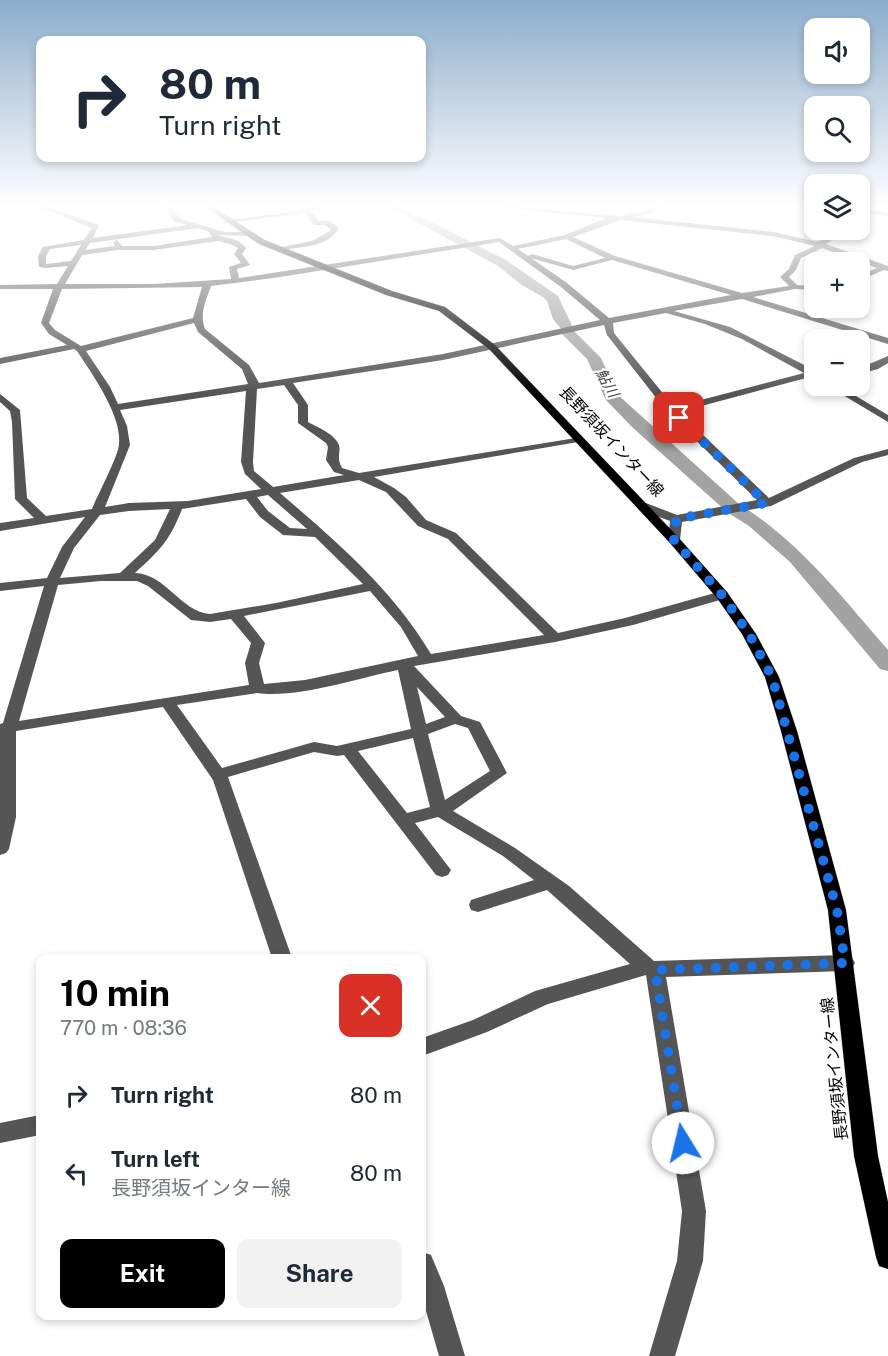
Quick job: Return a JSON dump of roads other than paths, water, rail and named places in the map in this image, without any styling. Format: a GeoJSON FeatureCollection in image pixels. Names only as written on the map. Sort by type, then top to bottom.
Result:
{"type":"FeatureCollection","features":[{"type":"Feature","properties":{"kind":"main road","name":"長野須坂インター線"},"geometry":{"type":"LineString","coordinates":[[331,268],[389,293],[442,309],[492,347],[674,540],[722,595],[749,634],[772,677],[837,910],[866,1156],[888,1257]]}},
{"type":"Feature","properties":{"kind":"main road","name":"長野須坂インター線"},"geometry":{"type":"LineString","coordinates":[[878,1214],[888,1237]]}},
{"type":"Feature","properties":{"kind":"street"},"geometry":{"type":"LineString","coordinates":[[0,849],[7,817],[8,732],[5,727],[56,569],[68,547],[97,511],[125,445],[122,426],[105,387],[78,347],[52,332],[45,322],[53,296],[71,268]]}},
{"type":"Feature","properties":{"kind":"street"},"geometry":{"type":"LineString","coordinates":[[232,268],[236,280]]}},
{"type":"Feature","properties":{"kind":"street"},"geometry":{"type":"LineString","coordinates":[[0,287],[144,288],[207,284],[328,268]]}},
{"type":"Feature","properties":{"kind":"street"},"geometry":{"type":"LineString","coordinates":[[541,268],[564,285],[605,323],[610,333],[672,411],[766,503]]}},
{"type":"Feature","properties":{"kind":"street"},"geometry":{"type":"LineString","coordinates":[[646,268],[888,341]]}},
{"type":"Feature","properties":{"kind":"street"},"geometry":{"type":"LineString","coordinates":[[793,268],[784,277],[795,287]]}},
{"type":"Feature","properties":{"kind":"street"},"geometry":{"type":"LineString","coordinates":[[870,274],[885,269]]}},
{"type":"Feature","properties":{"kind":"street"},"geometry":{"type":"LineString","coordinates":[[207,284],[197,320],[201,330],[246,367],[253,378],[247,462],[249,472],[319,533],[373,586],[407,625],[427,659]]}},
{"type":"Feature","properties":{"kind":"street"},"geometry":{"type":"LineString","coordinates":[[114,408],[443,357],[548,333],[795,287],[804,287]]}},
{"type":"Feature","properties":{"kind":"street"},"geometry":{"type":"LineString","coordinates":[[664,312],[729,331],[804,369]]}},
{"type":"Feature","properties":{"kind":"street"},"geometry":{"type":"LineString","coordinates":[[1,363],[78,347],[116,343],[162,327],[197,320]]}},
{"type":"Feature","properties":{"kind":"street"},"geometry":{"type":"LineString","coordinates":[[870,368],[888,359]]}},
{"type":"Feature","properties":{"kind":"street"},"geometry":{"type":"LineString","coordinates":[[672,411],[804,377]]}},
{"type":"Feature","properties":{"kind":"street"},"geometry":{"type":"LineString","coordinates":[[287,381],[303,405],[303,423],[332,441],[334,447],[332,460],[338,470],[369,479],[390,490],[422,523],[452,536],[555,638]]}},
{"type":"Feature","properties":{"kind":"street"},"geometry":{"type":"LineString","coordinates":[[850,396],[888,419]]}},
{"type":"Feature","properties":{"kind":"street"},"geometry":{"type":"LineString","coordinates":[[0,397],[15,410],[21,499],[42,519]]}},
{"type":"Feature","properties":{"kind":"street"},"geometry":{"type":"LineString","coordinates":[[0,527],[129,507],[177,506],[578,439]]}},
{"type":"Feature","properties":{"kind":"street"},"geometry":{"type":"LineString","coordinates":[[642,506],[678,519],[766,503],[794,493],[858,460],[888,452]]}},
{"type":"Feature","properties":{"kind":"street"},"geometry":{"type":"LineString","coordinates":[[248,494],[263,512],[287,532],[319,533]]}},
{"type":"Feature","properties":{"kind":"street"},"geometry":{"type":"LineString","coordinates":[[123,577],[160,543],[177,506]]}},
{"type":"Feature","properties":{"kind":"street"},"geometry":{"type":"LineString","coordinates":[[263,512],[289,507]]}},
{"type":"Feature","properties":{"kind":"street"},"geometry":{"type":"LineString","coordinates":[[674,540],[678,519]]}},
{"type":"Feature","properties":{"kind":"street"},"geometry":{"type":"LineString","coordinates":[[0,587],[101,577],[139,577],[153,583],[196,616],[210,618],[373,586]]}},
{"type":"Feature","properties":{"kind":"street"},"geometry":{"type":"LineString","coordinates":[[5,727],[256,688],[270,690],[304,685],[427,659],[555,638],[628,622],[722,595]]}},
{"type":"Feature","properties":{"kind":"street"},"geometry":{"type":"LineString","coordinates":[[236,614],[258,643],[252,663],[256,688]]}},
{"type":"Feature","properties":{"kind":"street"},"geometry":{"type":"LineString","coordinates":[[404,664],[455,719],[474,725],[499,773],[440,811],[404,820]]}},
{"type":"Feature","properties":{"kind":"street"},"geometry":{"type":"LineString","coordinates":[[404,664],[440,811],[509,852],[549,882],[651,968],[694,1211],[690,1261],[662,1356]]}},
{"type":"Feature","properties":{"kind":"street"},"geometry":{"type":"LineString","coordinates":[[166,701],[183,722],[217,775],[281,954]]}},
{"type":"Feature","properties":{"kind":"street"},"geometry":{"type":"LineString","coordinates":[[217,775],[314,747],[337,752],[419,732],[455,719]]}},
{"type":"Feature","properties":{"kind":"street"},"geometry":{"type":"LineString","coordinates":[[348,749],[442,870]]}},
{"type":"Feature","properties":{"kind":"street"},"geometry":{"type":"LineString","coordinates":[[478,905],[549,882]]}},
{"type":"Feature","properties":{"kind":"street"},"geometry":{"type":"LineString","coordinates":[[426,1046],[480,1026],[542,997],[651,968],[845,963]]}},
{"type":"Feature","properties":{"kind":"street"},"geometry":{"type":"LineString","coordinates":[[0,1133],[36,1126]]}},
{"type":"Feature","properties":{"kind":"street"},"geometry":{"type":"LineString","coordinates":[[426,1274],[452,1356]]}},
{"type":"Feature","properties":{"kind":"waterway","name":"鮎川"},"geometry":{"type":"LineString","coordinates":[[509,268],[553,299],[560,319],[569,330],[568,333],[594,358],[611,397],[638,424],[733,508],[777,539],[797,558],[888,664]]}}]}
